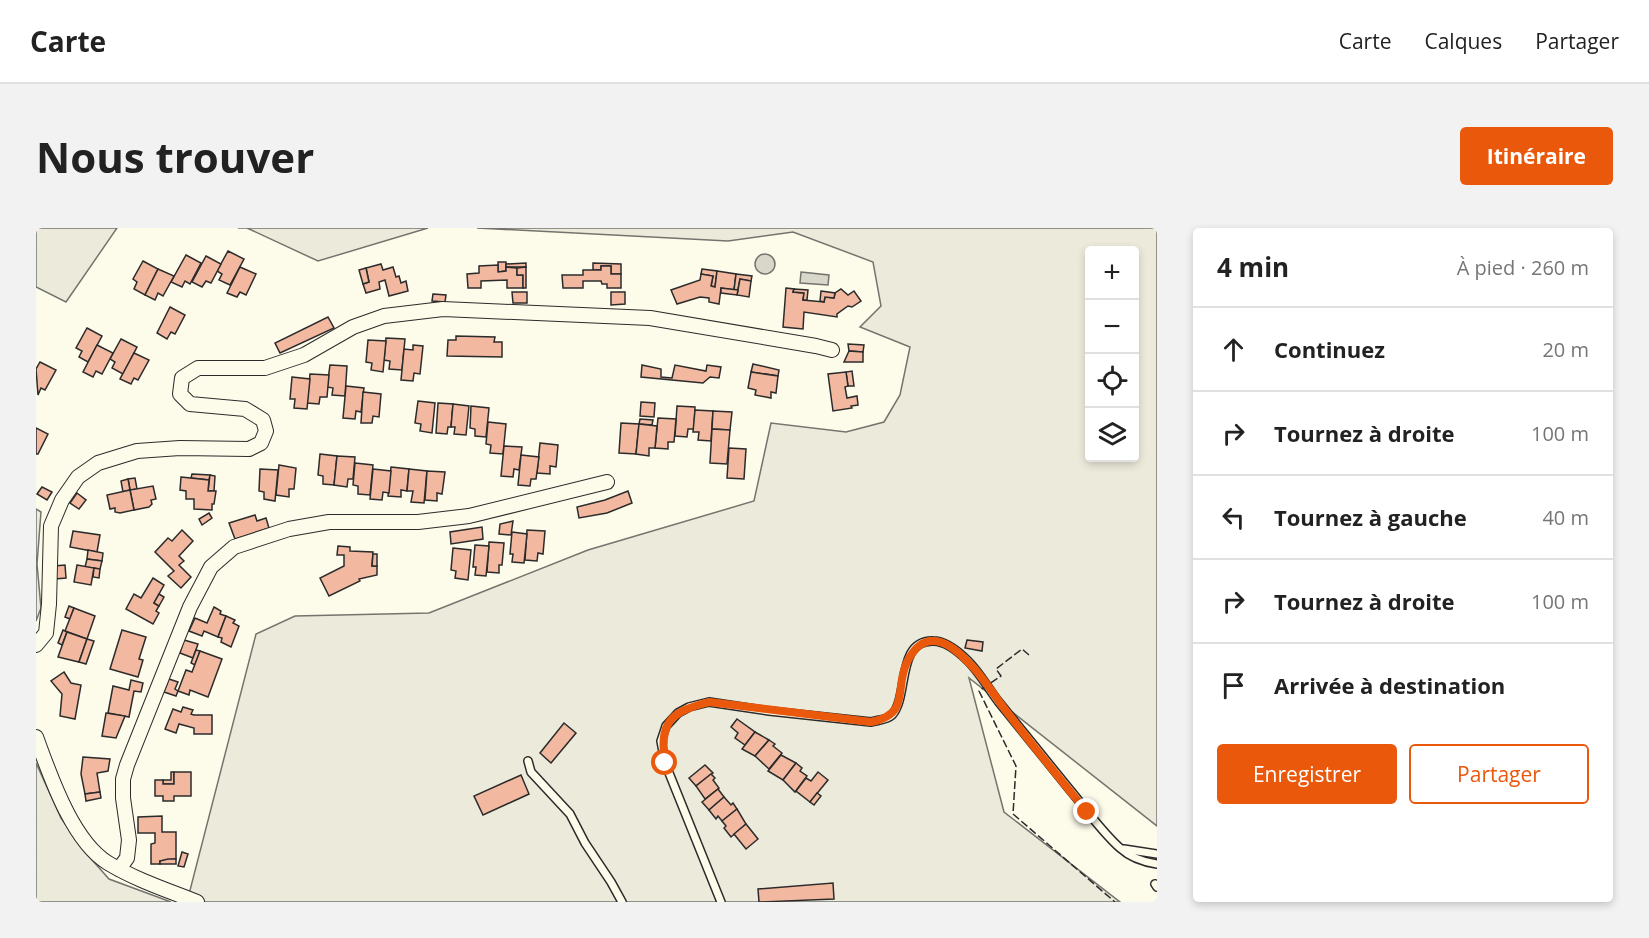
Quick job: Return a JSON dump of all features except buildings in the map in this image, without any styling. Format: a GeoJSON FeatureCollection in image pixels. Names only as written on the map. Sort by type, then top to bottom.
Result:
{"type":"FeatureCollection","features":[{"type":"Feature","properties":{"kind":"street"},"geometry":{"type":"LineString","coordinates":[[36,645],[46,633],[51,526],[62,500],[78,477],[98,463],[137,452],[180,448],[249,449],[261,443],[266,431],[263,420],[245,410],[190,404],[180,394],[182,378],[198,368],[265,368],[304,354],[353,327],[384,316],[443,309],[650,318],[816,346],[832,351]]}},
{"type":"Feature","properties":{"kind":"street"},"geometry":{"type":"LineString","coordinates":[[119,869],[127,858],[129,840],[123,798],[123,779],[127,765],[190,606],[211,567],[234,547],[289,529],[329,522],[418,522],[469,516],[607,482]]}},
{"type":"Feature","properties":{"kind":"street"},"geometry":{"type":"LineString","coordinates":[[36,737],[54,788],[76,829],[97,854],[128,874],[197,902]]}},
{"type":"Feature","properties":{"kind":"lane"},"geometry":{"type":"LineString","coordinates":[[721,902],[665,763],[662,741],[666,726],[678,713],[688,707],[709,702],[871,722],[883,719],[892,714],[900,697],[905,666],[912,652],[922,643],[934,641],[947,645],[966,659],[978,672],[1087,812],[1121,849],[1140,861],[1157,864]]}},
{"type":"Feature","properties":{"kind":"lane"},"geometry":{"type":"LineString","coordinates":[[528,761],[531,772],[570,814],[585,843],[622,902]]}},
{"type":"Feature","properties":{"kind":"lane"},"geometry":{"type":"LineString","coordinates":[[1121,849],[1157,854]]}},
{"type":"Feature","properties":{"kind":"shaded area"},"geometry":{"type":"Polygon","coordinates":[[[36,228],[117,228],[66,302],[36,287],[36,228]]]}},
{"type":"Feature","properties":{"kind":"shaded area"},"geometry":{"type":"Polygon","coordinates":[[[247,228],[428,228],[318,261],[247,228]]]}},
{"type":"Feature","properties":{"kind":"shaded area"},"geometry":{"type":"Polygon","coordinates":[[[477,228],[1157,228],[1157,826],[969,678],[1004,812],[1120,902],[187,902],[256,634],[295,616],[429,613],[588,550],[754,501],[771,423],[846,432],[884,422],[900,395],[910,347],[860,327],[881,306],[873,262],[793,232],[728,241],[477,228]]]}},
{"type":"Feature","properties":{"kind":"shaded area"},"geometry":{"type":"Polygon","coordinates":[[[761,254],[769,254],[775,260],[775,268],[769,274],[761,274],[755,268],[755,260],[761,254]]]}},
{"type":"Feature","properties":{"kind":"shaded area"},"geometry":{"type":"Polygon","coordinates":[[[801,272],[829,275],[828,285],[800,283],[801,272]]]}},
{"type":"Feature","properties":{"kind":"shaded area"},"geometry":{"type":"Polygon","coordinates":[[[36,509],[41,512],[37,564],[41,608],[36,621],[36,509]]]}},
{"type":"Feature","properties":{"kind":"shaded area"},"geometry":{"type":"Polygon","coordinates":[[[36,763],[61,818],[86,853],[109,879],[171,902],[36,902],[36,763]]]}},
{"type":"Feature","properties":{"kind":"fence"},"geometry":{"type":"LineString","coordinates":[[1029,655],[1022,649],[996,669],[1001,676],[979,691],[1016,766],[1013,814],[1115,902]]}},
{"type":"Feature","properties":{"kind":"route"},"geometry":{"type":"LineString","coordinates":[[665,763],[662,741],[666,726],[678,713],[688,707],[709,702],[871,722],[883,719],[892,714],[900,697],[905,666],[912,652],[922,643],[934,641],[947,645],[966,659],[978,672],[995,698],[1087,812]]}}]}
